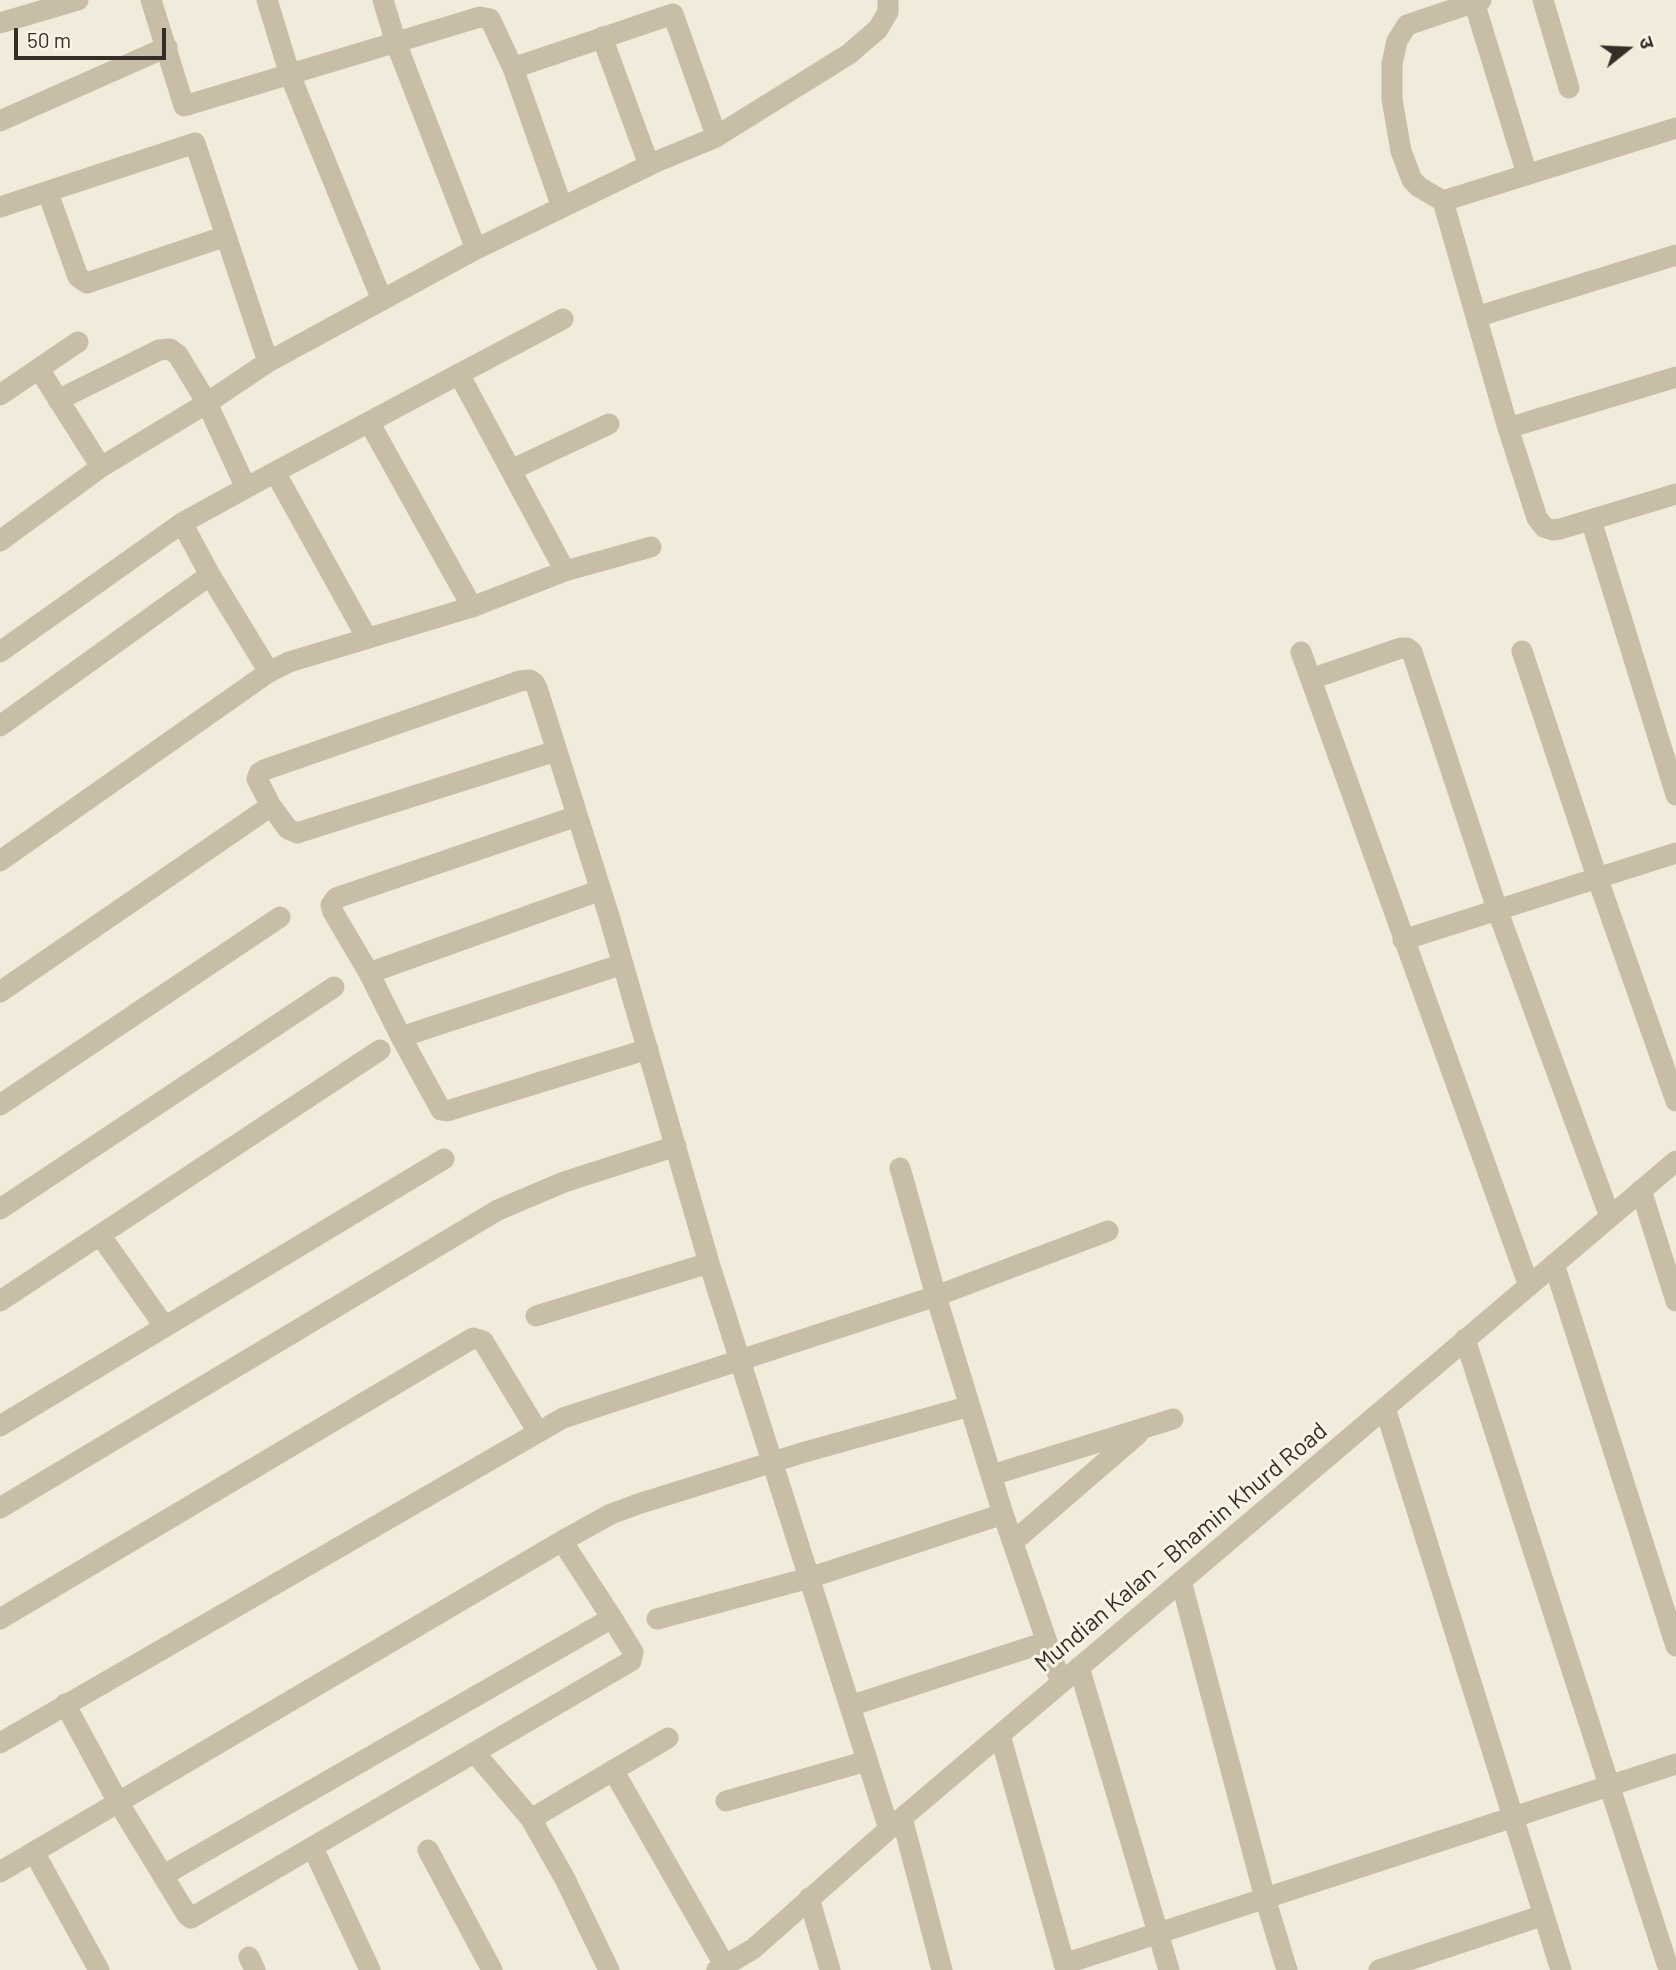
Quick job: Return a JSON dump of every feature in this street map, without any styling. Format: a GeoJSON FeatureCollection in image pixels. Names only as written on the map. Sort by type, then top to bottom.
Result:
{"type":"FeatureCollection","features":[{"type":"Feature","properties":{"kind":"street"},"geometry":{"type":"LineString","coordinates":[[6,14],[78,0]]}},
{"type":"Feature","properties":{"kind":"street"},"geometry":{"type":"LineString","coordinates":[[151,0],[195,143],[268,362]]}},
{"type":"Feature","properties":{"kind":"street"},"geometry":{"type":"LineString","coordinates":[[267,0],[290,75],[382,300]]}},
{"type":"Feature","properties":{"kind":"street"},"geometry":{"type":"LineString","coordinates":[[383,0],[396,43],[476,249]]}},
{"type":"Feature","properties":{"kind":"street"},"geometry":{"type":"LineString","coordinates":[[0,541],[101,467],[268,362],[476,249],[649,165],[714,138],[849,54],[878,29],[888,12],[888,0]]}},
{"type":"Feature","properties":{"kind":"street"},"geometry":{"type":"LineString","coordinates":[[1543,0],[1569,88]]}},
{"type":"Feature","properties":{"kind":"street"},"geometry":{"type":"LineString","coordinates":[[1527,174],[1477,1],[1407,25],[1397,41],[1392,64],[1394,121],[1408,171],[1419,187],[1443,201],[1507,428],[1537,518],[1544,527],[1560,529],[1676,494]]}},
{"type":"Feature","properties":{"kind":"street"},"geometry":{"type":"LineString","coordinates":[[513,68],[673,14],[716,135]]}},
{"type":"Feature","properties":{"kind":"street"},"geometry":{"type":"LineString","coordinates":[[184,106],[480,17],[488,17],[513,68],[562,208]]}},
{"type":"Feature","properties":{"kind":"street"},"geometry":{"type":"LineString","coordinates":[[602,37],[649,165]]}},
{"type":"Feature","properties":{"kind":"street"},"geometry":{"type":"LineString","coordinates":[[0,121],[167,47]]}},
{"type":"Feature","properties":{"kind":"street"},"geometry":{"type":"LineString","coordinates":[[1443,201],[1676,128]]}},
{"type":"Feature","properties":{"kind":"street"},"geometry":{"type":"LineString","coordinates":[[0,207],[195,143]]}},
{"type":"Feature","properties":{"kind":"street"},"geometry":{"type":"LineString","coordinates":[[48,193],[78,277],[87,283],[226,236]]}},
{"type":"Feature","properties":{"kind":"street"},"geometry":{"type":"LineString","coordinates":[[1476,317],[1676,255]]}},
{"type":"Feature","properties":{"kind":"street"},"geometry":{"type":"LineString","coordinates":[[0,652],[182,523],[563,319]]}},
{"type":"Feature","properties":{"kind":"street"},"geometry":{"type":"LineString","coordinates":[[0,395],[78,342]]}},
{"type":"Feature","properties":{"kind":"street"},"geometry":{"type":"LineString","coordinates":[[58,400],[159,350],[170,349],[178,355],[206,403],[246,488]]}},
{"type":"Feature","properties":{"kind":"street"},"geometry":{"type":"LineString","coordinates":[[39,369],[101,467]]}},
{"type":"Feature","properties":{"kind":"street"},"geometry":{"type":"LineString","coordinates":[[459,374],[565,571]]}},
{"type":"Feature","properties":{"kind":"street"},"geometry":{"type":"LineString","coordinates":[[1507,428],[1676,377]]}},
{"type":"Feature","properties":{"kind":"street"},"geometry":{"type":"LineString","coordinates":[[369,422],[472,607]]}},
{"type":"Feature","properties":{"kind":"street"},"geometry":{"type":"LineString","coordinates":[[511,470],[609,424]]}},
{"type":"Feature","properties":{"kind":"street"},"geometry":{"type":"LineString","coordinates":[[275,472],[367,638]]}},
{"type":"Feature","properties":{"kind":"street"},"geometry":{"type":"LineString","coordinates":[[1591,520],[1676,795]]}},
{"type":"Feature","properties":{"kind":"street"},"geometry":{"type":"LineString","coordinates":[[182,523],[269,672]]}},
{"type":"Feature","properties":{"kind":"street"},"geometry":{"type":"LineString","coordinates":[[0,861],[269,672],[289,662],[472,607],[565,571],[651,547]]}},
{"type":"Feature","properties":{"kind":"street"},"geometry":{"type":"LineString","coordinates":[[0,726],[210,575]]}},
{"type":"Feature","properties":{"kind":"street"},"geometry":{"type":"LineString","coordinates":[[1311,679],[1401,648],[1412,652],[1497,909],[1610,1217]]}},
{"type":"Feature","properties":{"kind":"street"},"geometry":{"type":"LineString","coordinates":[[1522,651],[1597,877],[1676,1101]]}},
{"type":"Feature","properties":{"kind":"street"},"geometry":{"type":"LineString","coordinates":[[1301,652],[1529,1286]]}},
{"type":"Feature","properties":{"kind":"street"},"geometry":{"type":"LineString","coordinates":[[556,751],[297,833],[288,829],[257,782],[259,773],[264,770],[525,680],[534,683],[537,688],[601,890],[709,1263],[771,1462],[867,1761],[895,1823],[942,1970]]}},
{"type":"Feature","properties":{"kind":"street"},"geometry":{"type":"LineString","coordinates":[[0,992],[271,806]]}},
{"type":"Feature","properties":{"kind":"street"},"geometry":{"type":"LineString","coordinates":[[577,816],[334,900],[331,905],[333,912],[369,973],[438,1109],[443,1111],[648,1049]]}},
{"type":"Feature","properties":{"kind":"street"},"geometry":{"type":"LineString","coordinates":[[1403,940],[1676,853]]}},
{"type":"Feature","properties":{"kind":"street"},"geometry":{"type":"LineString","coordinates":[[369,973],[601,890]]}},
{"type":"Feature","properties":{"kind":"street"},"geometry":{"type":"LineString","coordinates":[[0,1105],[280,917]]}},
{"type":"Feature","properties":{"kind":"street"},"geometry":{"type":"LineString","coordinates":[[401,1037],[623,964]]}},
{"type":"Feature","properties":{"kind":"street"},"geometry":{"type":"LineString","coordinates":[[0,1209],[334,987]]}},
{"type":"Feature","properties":{"kind":"street"},"geometry":{"type":"LineString","coordinates":[[0,1301],[380,1050]]}},
{"type":"Feature","properties":{"kind":"street"},"geometry":{"type":"LineString","coordinates":[[0,1508],[498,1210],[564,1182],[676,1146]]}},
{"type":"Feature","properties":{"kind":"street"},"geometry":{"type":"LineString","coordinates":[[0,1426],[444,1159]]}},
{"type":"Feature","properties":{"kind":"street","name":"Mundian Kalan - Bhamin Khurd Road"},"geometry":{"type":"LineString","coordinates":[[721,1968],[753,1949],[895,1823],[1676,1161]]}},
{"type":"Feature","properties":{"kind":"street"},"geometry":{"type":"LineString","coordinates":[[900,1168],[1003,1514],[1060,1683]]}},
{"type":"Feature","properties":{"kind":"street"},"geometry":{"type":"LineString","coordinates":[[1641,1190],[1676,1301]]}},
{"type":"Feature","properties":{"kind":"street"},"geometry":{"type":"LineString","coordinates":[[0,1743],[538,1432],[579,1411],[936,1296],[1108,1231]]}},
{"type":"Feature","properties":{"kind":"street"},"geometry":{"type":"LineString","coordinates":[[100,1235],[165,1327]]}},
{"type":"Feature","properties":{"kind":"street"},"geometry":{"type":"LineString","coordinates":[[536,1316],[709,1263]]}},
{"type":"Feature","properties":{"kind":"street"},"geometry":{"type":"LineString","coordinates":[[1554,1264],[1676,1646]]}},
{"type":"Feature","properties":{"kind":"street"},"geometry":{"type":"LineString","coordinates":[[0,1619],[473,1338],[483,1341],[538,1432]]}},
{"type":"Feature","properties":{"kind":"street"},"geometry":{"type":"LineString","coordinates":[[1465,1339],[1667,1964]]}},
{"type":"Feature","properties":{"kind":"street"},"geometry":{"type":"LineString","coordinates":[[0,1872],[562,1541],[624,1508],[771,1462],[970,1406]]}},
{"type":"Feature","properties":{"kind":"street"},"geometry":{"type":"LineString","coordinates":[[1385,1408],[1562,1970]]}},
{"type":"Feature","properties":{"kind":"street"},"geometry":{"type":"LineString","coordinates":[[992,1475],[1173,1419]]}},
{"type":"Feature","properties":{"kind":"street"},"geometry":{"type":"LineString","coordinates":[[1013,1542],[1145,1428]]}},
{"type":"Feature","properties":{"kind":"street"},"geometry":{"type":"LineString","coordinates":[[657,1619],[809,1578],[1003,1514]]}},
{"type":"Feature","properties":{"kind":"street"},"geometry":{"type":"LineString","coordinates":[[65,1704],[118,1802],[187,1916],[191,1918],[631,1661],[633,1652],[562,1541]]}},
{"type":"Feature","properties":{"kind":"street"},"geometry":{"type":"LineString","coordinates":[[1181,1581],[1265,1898],[1287,1970]]}},
{"type":"Feature","properties":{"kind":"street"},"geometry":{"type":"LineString","coordinates":[[164,1875],[612,1618]]}},
{"type":"Feature","properties":{"kind":"street"},"geometry":{"type":"LineString","coordinates":[[850,1706],[1046,1642]]}},
{"type":"Feature","properties":{"kind":"street"},"geometry":{"type":"LineString","coordinates":[[1079,1667],[1169,1970]]}},
{"type":"Feature","properties":{"kind":"street"},"geometry":{"type":"LineString","coordinates":[[1000,1735],[1065,1967],[1158,1933],[1676,1764]]}},
{"type":"Feature","properties":{"kind":"street"},"geometry":{"type":"LineString","coordinates":[[531,1819],[668,1738]]}},
{"type":"Feature","properties":{"kind":"street"},"geometry":{"type":"LineString","coordinates":[[474,1753],[531,1819],[565,1879],[609,1970]]}},
{"type":"Feature","properties":{"kind":"street"},"geometry":{"type":"LineString","coordinates":[[726,1801],[867,1761]]}},
{"type":"Feature","properties":{"kind":"street"},"geometry":{"type":"LineString","coordinates":[[614,1770],[721,1968]]}},
{"type":"Feature","properties":{"kind":"street"},"geometry":{"type":"LineString","coordinates":[[313,1848],[370,1970]]}},
{"type":"Feature","properties":{"kind":"street"},"geometry":{"type":"LineString","coordinates":[[428,1850],[492,1970]]}},
{"type":"Feature","properties":{"kind":"street"},"geometry":{"type":"LineString","coordinates":[[34,1852],[99,1970]]}},
{"type":"Feature","properties":{"kind":"street"},"geometry":{"type":"LineString","coordinates":[[809,1898],[830,1970]]}},
{"type":"Feature","properties":{"kind":"street"},"geometry":{"type":"LineString","coordinates":[[1379,1970],[1544,1915]]}}]}
